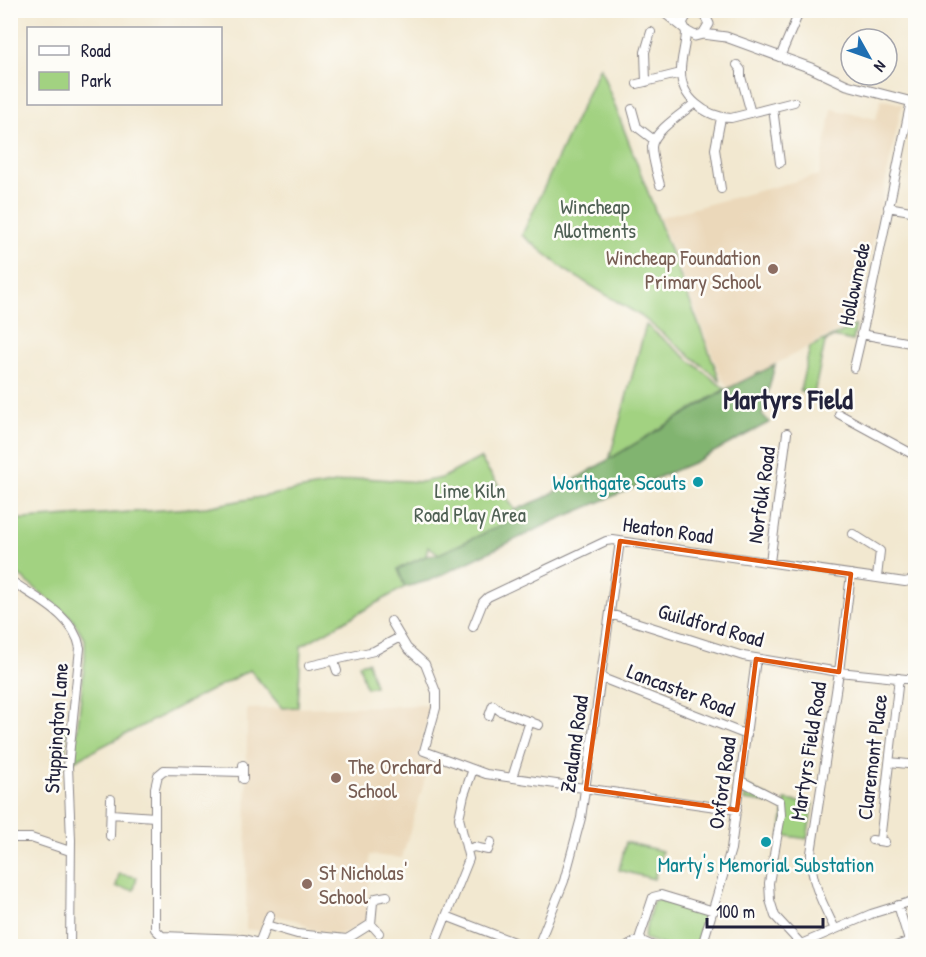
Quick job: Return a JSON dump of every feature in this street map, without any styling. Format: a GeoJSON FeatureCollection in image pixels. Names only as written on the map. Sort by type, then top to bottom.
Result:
{"type":"FeatureCollection","features":[{"type":"Feature","properties":{"kind":"street"},"geometry":{"type":"LineString","coordinates":[[780,57],[798,15],[792,10]]}},
{"type":"Feature","properties":{"kind":"street"},"geometry":{"type":"LineString","coordinates":[[664,12],[693,11],[707,16],[726,37]]}},
{"type":"Feature","properties":{"kind":"street"},"geometry":{"type":"LineString","coordinates":[[693,11],[683,20],[685,30],[681,73],[683,83],[695,103],[704,111],[721,118],[731,118],[794,102]]}},
{"type":"Feature","properties":{"kind":"street"},"geometry":{"type":"LineString","coordinates":[[664,12],[694,36],[726,37],[811,68],[847,85],[913,102]]}},
{"type":"Feature","properties":{"kind":"street"},"geometry":{"type":"LineString","coordinates":[[682,62],[692,43],[708,28],[707,16]]}},
{"type":"Feature","properties":{"kind":"street"},"geometry":{"type":"LineString","coordinates":[[646,82],[645,52],[651,32]]}},
{"type":"Feature","properties":{"kind":"street"},"geometry":{"type":"LineString","coordinates":[[737,65],[741,70],[751,113]]}},
{"type":"Feature","properties":{"kind":"street"},"geometry":{"type":"LineString","coordinates":[[637,84],[681,73]]}},
{"type":"Feature","properties":{"kind":"street","name":"Hollowmede"},"geometry":{"type":"LineString","coordinates":[[854,368],[913,102]]}},
{"type":"Feature","properties":{"kind":"street"},"geometry":{"type":"LineString","coordinates":[[660,185],[653,155],[654,140],[658,133],[695,103]]}},
{"type":"Feature","properties":{"kind":"street"},"geometry":{"type":"LineString","coordinates":[[773,108],[780,163]]}},
{"type":"Feature","properties":{"kind":"street"},"geometry":{"type":"LineString","coordinates":[[632,110],[637,127],[654,140]]}},
{"type":"Feature","properties":{"kind":"street"},"geometry":{"type":"LineString","coordinates":[[721,118],[715,148],[721,189]]}},
{"type":"Feature","properties":{"kind":"street"},"geometry":{"type":"LineString","coordinates":[[888,207],[915,212]]}},
{"type":"Feature","properties":{"kind":"street"},"geometry":{"type":"LineString","coordinates":[[861,334],[915,344]]}},
{"type":"Feature","properties":{"kind":"street"},"geometry":{"type":"LineString","coordinates":[[839,414],[915,456]]}},
{"type":"Feature","properties":{"kind":"street","name":"Norfolk Road"},"geometry":{"type":"LineString","coordinates":[[770,562],[787,433]]}},
{"type":"Feature","properties":{"kind":"street"},"geometry":{"type":"LineString","coordinates":[[853,534],[880,551],[876,577]]}},
{"type":"Feature","properties":{"kind":"street","name":"Heaton Road"},"geometry":{"type":"LineString","coordinates":[[473,627],[483,602],[488,597],[606,541],[620,541],[905,582],[915,577]]}},
{"type":"Feature","properties":{"kind":"street","name":"Zealand Road"},"geometry":{"type":"LineString","coordinates":[[538,946],[564,881],[581,818],[620,541]]}},
{"type":"Feature","properties":{"kind":"street","name":"Martyrs Field Road"},"geometry":{"type":"LineString","coordinates":[[835,929],[815,886],[810,862],[852,574]]}},
{"type":"Feature","properties":{"kind":"street","name":"Stuppington Lane"},"geometry":{"type":"LineString","coordinates":[[10,580],[67,621],[78,639],[79,660],[68,760],[71,840],[70,946]]}},
{"type":"Feature","properties":{"kind":"street","name":"Guildford Road"},"geometry":{"type":"LineString","coordinates":[[610,614],[743,656],[839,672],[915,680]]}},
{"type":"Feature","properties":{"kind":"street"},"geometry":{"type":"LineString","coordinates":[[391,621],[407,648],[425,664],[437,698],[424,751],[486,774],[737,810]]}},
{"type":"Feature","properties":{"kind":"street"},"geometry":{"type":"LineString","coordinates":[[309,666],[374,651],[400,637]]}},
{"type":"Feature","properties":{"kind":"street","name":"Oxford Road"},"geometry":{"type":"LineString","coordinates":[[702,946],[731,849],[756,658]]}},
{"type":"Feature","properties":{"kind":"street"},"geometry":{"type":"LineString","coordinates":[[334,662],[337,671]]}},
{"type":"Feature","properties":{"kind":"street","name":"Lancaster Road"},"geometry":{"type":"LineString","coordinates":[[602,678],[747,735]]}},
{"type":"Feature","properties":{"kind":"street","name":"Claremont Place"},"geometry":{"type":"LineString","coordinates":[[879,841],[899,678]]}},
{"type":"Feature","properties":{"kind":"street"},"geometry":{"type":"LineString","coordinates":[[489,716],[493,705],[500,711],[539,724]]}},
{"type":"Feature","properties":{"kind":"street"},"geometry":{"type":"LineString","coordinates":[[512,778],[530,722]]}},
{"type":"Feature","properties":{"kind":"street"},"geometry":{"type":"LineString","coordinates":[[890,762],[915,765]]}},
{"type":"Feature","properties":{"kind":"street"},"geometry":{"type":"LineString","coordinates":[[434,946],[469,860],[459,818],[473,769]]}},
{"type":"Feature","properties":{"kind":"street"},"geometry":{"type":"LineString","coordinates":[[243,772],[164,770],[160,772],[156,781],[155,929],[158,934],[167,937],[244,939],[258,945],[270,915]]}},
{"type":"Feature","properties":{"kind":"street"},"geometry":{"type":"LineString","coordinates":[[741,781],[780,801],[781,815],[770,883],[770,900],[775,916],[801,944],[915,900]]}},
{"type":"Feature","properties":{"kind":"street"},"geometry":{"type":"LineString","coordinates":[[110,836],[111,799]]}},
{"type":"Feature","properties":{"kind":"street"},"geometry":{"type":"LineString","coordinates":[[111,814],[155,817]]}},
{"type":"Feature","properties":{"kind":"street"},"geometry":{"type":"LineString","coordinates":[[10,838],[31,838],[70,851]]}},
{"type":"Feature","properties":{"kind":"street"},"geometry":{"type":"LineString","coordinates":[[468,849],[474,847],[488,850],[491,842]]}},
{"type":"Feature","properties":{"kind":"street"},"geometry":{"type":"LineString","coordinates":[[628,946],[641,938],[652,899],[657,895],[714,911]]}},
{"type":"Feature","properties":{"kind":"street"},"geometry":{"type":"LineString","coordinates":[[379,933],[371,924],[373,902],[376,898],[387,896]]}},
{"type":"Feature","properties":{"kind":"street"},"geometry":{"type":"LineString","coordinates":[[896,946],[912,940],[898,905]]}},
{"type":"Feature","properties":{"kind":"street"},"geometry":{"type":"LineString","coordinates":[[446,916],[524,946]]}},
{"type":"Feature","properties":{"kind":"street"},"geometry":{"type":"LineString","coordinates":[[266,925],[335,942],[347,939],[371,924]]}},
{"type":"Feature","properties":{"kind":"street"},"geometry":{"type":"LineString","coordinates":[[641,938],[642,941],[653,946]]}},
{"type":"Feature","properties":{"kind":"highlighted area"},"geometry":{"type":"Polygon","coordinates":[[[620,541],[851,574],[839,672],[756,659],[737,810],[586,789],[620,541]]]}},
{"type":"Feature","properties":{"kind":"shaded area","name":"Wincheap Foundation Primary School"},"geometry":{"type":"Polygon","coordinates":[[[881,99],[902,104],[856,321],[729,389],[722,379],[660,217],[819,175],[832,109],[876,119],[881,99]]]}},
{"type":"Feature","properties":{"kind":"shaded area"},"geometry":{"type":"Polygon","coordinates":[[[431,705],[419,758],[430,762],[402,858],[370,855],[368,921],[339,934],[311,930],[300,921],[267,914],[261,931],[246,929],[247,709],[431,705]]]}},
{"type":"Feature","properties":{"kind":"green space","name":"Wincheap Allotments"},"geometry":{"type":"Polygon","coordinates":[[[600,67],[720,380],[641,316],[565,270],[522,235],[600,67]]]}},
{"type":"Feature","properties":{"kind":"green space"},"geometry":{"type":"Polygon","coordinates":[[[646,325],[725,389],[609,460],[646,325]]]}},
{"type":"Feature","properties":{"kind":"green space"},"geometry":{"type":"Polygon","coordinates":[[[856,325],[853,341],[833,337],[825,342],[814,394],[800,391],[810,347],[856,325]]]}},
{"type":"Feature","properties":{"kind":"green space"},"geometry":{"type":"Polygon","coordinates":[[[775,365],[762,415],[770,422],[695,462],[554,521],[431,580],[405,587],[398,569],[426,556],[439,554],[511,521],[515,510],[544,498],[727,389],[775,365]]]}},
{"type":"Feature","properties":{"kind":"green space","name":"Lime Kiln Road Play Area"},"geometry":{"type":"Polygon","coordinates":[[[480,458],[515,510],[511,521],[439,554],[428,546],[426,556],[398,569],[405,587],[301,646],[298,707],[282,708],[250,670],[74,761],[85,639],[71,617],[11,569],[10,520],[206,507],[363,478],[421,482],[442,478],[480,458]]]}},
{"type":"Feature","properties":{"kind":"green space"},"geometry":{"type":"Polygon","coordinates":[[[368,662],[375,686],[366,688],[359,664],[368,662]]]}},
{"type":"Feature","properties":{"kind":"green space"},"geometry":{"type":"Polygon","coordinates":[[[66,726],[65,765],[60,768],[54,765],[56,733],[66,726]]]}},
{"type":"Feature","properties":{"kind":"green space"},"geometry":{"type":"Polygon","coordinates":[[[750,788],[773,800],[775,804],[744,800],[746,791],[750,788]]]}},
{"type":"Feature","properties":{"kind":"green space"},"geometry":{"type":"Polygon","coordinates":[[[785,800],[813,804],[807,839],[781,835],[785,800]]]}},
{"type":"Feature","properties":{"kind":"green space"},"geometry":{"type":"Polygon","coordinates":[[[626,842],[662,851],[654,879],[619,870],[626,842]]]}},
{"type":"Feature","properties":{"kind":"green space"},"geometry":{"type":"Polygon","coordinates":[[[119,874],[137,877],[134,890],[116,887],[119,874]]]}},
{"type":"Feature","properties":{"kind":"green space"},"geometry":{"type":"Polygon","coordinates":[[[661,898],[662,901],[698,912],[703,911],[702,916],[705,917],[695,946],[666,946],[645,939],[653,901],[661,898]]]}},
{"type":"Feature","properties":{"kind":"place","name":"Wincheap Foundation Primary School"},"geometry":{"type":"Point","coordinates":[773,269]}},
{"type":"Feature","properties":{"kind":"place","name":"Worthgate Scouts"},"geometry":{"type":"Point","coordinates":[698,482]}},
{"type":"Feature","properties":{"kind":"place","name":"The Orchard School"},"geometry":{"type":"Point","coordinates":[336,778]}},
{"type":"Feature","properties":{"kind":"place","name":"Marty's Memorial Substation"},"geometry":{"type":"Point","coordinates":[766,842]}},
{"type":"Feature","properties":{"kind":"place","name":"St Nicholas' School"},"geometry":{"type":"Point","coordinates":[307,884]}},
{"type":"Feature","properties":{"kind":"district","name":"Martyrs Field"},"geometry":{"type":"Point","coordinates":[788,399]}}]}
